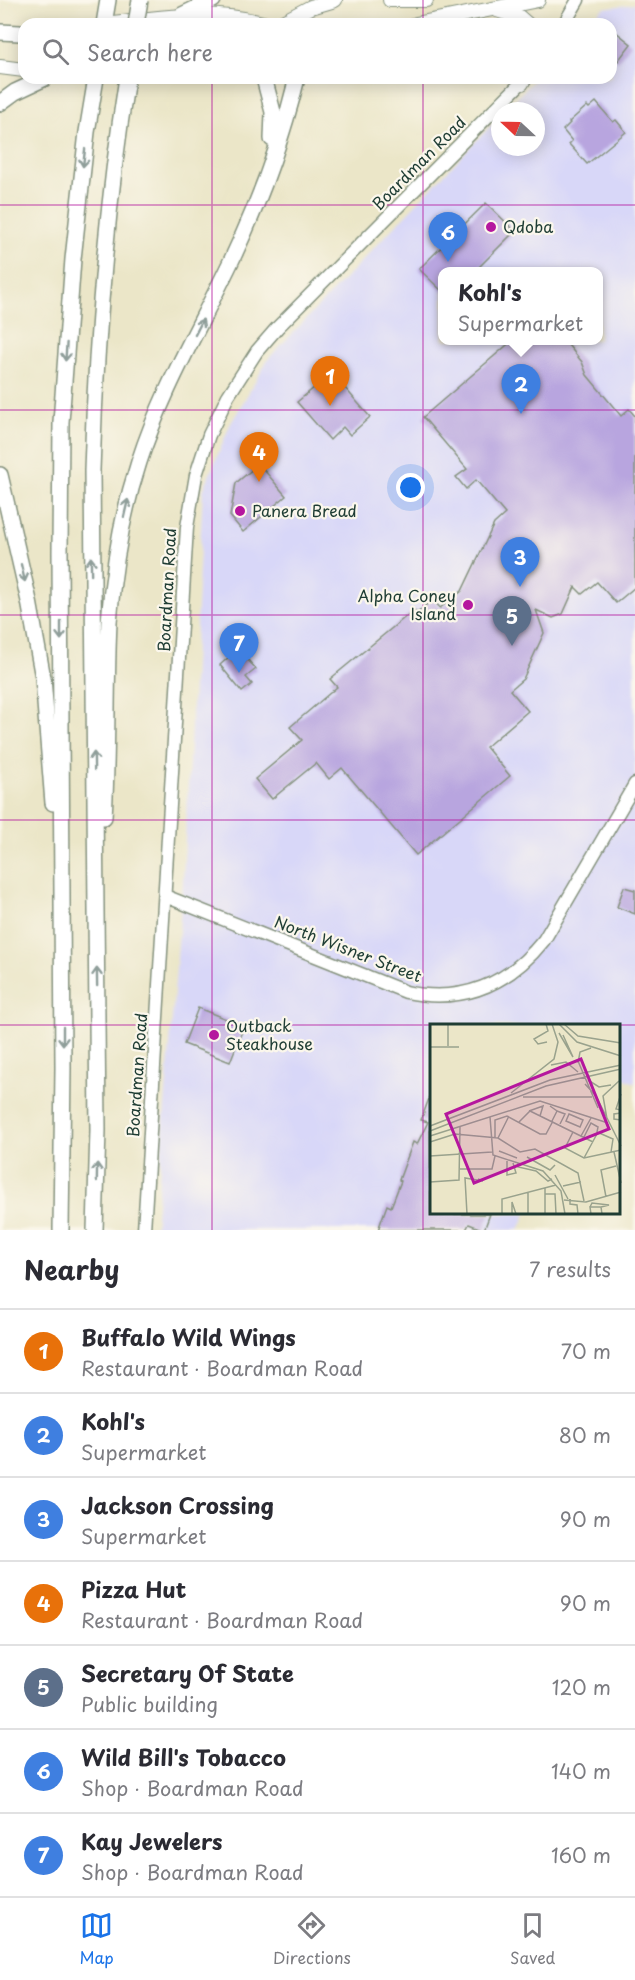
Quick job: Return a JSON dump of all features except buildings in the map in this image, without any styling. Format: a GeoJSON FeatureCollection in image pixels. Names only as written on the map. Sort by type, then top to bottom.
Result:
{"type":"FeatureCollection","features":[{"type":"Feature","properties":{"kind":"highway"},"geometry":{"type":"LineString","coordinates":[[105,18],[108,0]]}},
{"type":"Feature","properties":{"kind":"highway"},"geometry":{"type":"LineString","coordinates":[[137,18],[140,0]]}},
{"type":"Feature","properties":{"kind":"highway"},"geometry":{"type":"LineString","coordinates":[[182,15],[213,0]]}},
{"type":"Feature","properties":{"kind":"highway"},"geometry":{"type":"LineString","coordinates":[[0,32],[18,33]]}},
{"type":"Feature","properties":{"kind":"highway"},"geometry":{"type":"LineString","coordinates":[[0,103],[15,92],[32,84]]}},
{"type":"Feature","properties":{"kind":"highway"},"geometry":{"type":"LineString","coordinates":[[61,1230],[63,1153],[60,553],[62,422],[73,259],[95,84]]}},
{"type":"Feature","properties":{"kind":"highway"},"geometry":{"type":"LineString","coordinates":[[95,1230],[98,1140],[91,531],[93,447],[96,360],[105,253],[126,84]]}},
{"type":"Feature","properties":{"kind":"highway"},"geometry":{"type":"LineString","coordinates":[[253,211],[266,167],[273,131],[272,101],[266,84]]}},
{"type":"Feature","properties":{"kind":"highway"},"geometry":{"type":"LineString","coordinates":[[96,921],[106,774],[109,624],[123,522],[138,463],[156,416],[253,211],[276,149],[295,84]]}},
{"type":"Feature","properties":{"kind":"highway"},"geometry":{"type":"LineString","coordinates":[[0,475],[29,601],[44,688],[63,976]]}},
{"type":"Feature","properties":{"kind":"main road"},"geometry":{"type":"LineString","coordinates":[[290,18],[311,7],[335,0]]}},
{"type":"Feature","properties":{"kind":"main road"},"geometry":{"type":"LineString","coordinates":[[390,0],[426,0]]}},
{"type":"Feature","properties":{"kind":"main road"},"geometry":{"type":"LineString","coordinates":[[445,18],[538,0]]}},
{"type":"Feature","properties":{"kind":"main road"},"geometry":{"type":"LineString","coordinates":[[568,18],[578,0]]}},
{"type":"Feature","properties":{"kind":"main road"},"geometry":{"type":"LineString","coordinates":[[489,9],[518,18]]}},
{"type":"Feature","properties":{"kind":"main road"},"geometry":{"type":"LineString","coordinates":[[156,18],[182,15],[226,15],[239,18]]}},
{"type":"Feature","properties":{"kind":"main road"},"geometry":{"type":"LineString","coordinates":[[0,39],[18,34]]}},
{"type":"Feature","properties":{"kind":"main road"},"geometry":{"type":"LineString","coordinates":[[0,66],[18,69]]}},
{"type":"Feature","properties":{"kind":"main road","name":"Boardman Road"},"geometry":{"type":"LineString","coordinates":[[144,1230],[186,527],[196,474],[214,422],[235,383],[257,351],[277,328],[520,84]]}},
{"type":"Feature","properties":{"kind":"main road","name":"North Wisner Street"},"geometry":{"type":"LineString","coordinates":[[165,896],[406,992],[423,995],[470,992],[512,973],[538,947],[635,784]]}},
{"type":"Feature","properties":{"kind":"shaded area"},"geometry":{"type":"Polygon","coordinates":[[[635,4],[635,1083],[620,1076],[620,1024],[430,1024],[430,1215],[526,1215],[519,1230],[155,1230],[183,882],[203,491],[230,425],[269,358],[491,125],[491,156],[545,156],[545,102],[513,102],[530,84],[617,84],[617,18],[594,18],[603,8],[635,4]]]}},
{"type":"Feature","properties":{"kind":"place","name":"Qdoba"},"geometry":{"type":"Point","coordinates":[491,227]}},
{"type":"Feature","properties":{"kind":"place","name":"Wild Bill's Tobacco"},"geometry":{"type":"Point","coordinates":[448,262]}},
{"type":"Feature","properties":{"kind":"place","name":"Buffalo Wild Wings"},"geometry":{"type":"Point","coordinates":[330,406]}},
{"type":"Feature","properties":{"kind":"place","name":"Kohl's"},"geometry":{"type":"Point","coordinates":[521,414]}},
{"type":"Feature","properties":{"kind":"place","name":"Pizza Hut"},"geometry":{"type":"Point","coordinates":[259,482]}},
{"type":"Feature","properties":{"kind":"place","name":"Panera Bread"},"geometry":{"type":"Point","coordinates":[240,511]}},
{"type":"Feature","properties":{"kind":"place","name":"Jackson Crossing"},"geometry":{"type":"Point","coordinates":[520,587]}},
{"type":"Feature","properties":{"kind":"place","name":"Alpha Coney Island"},"geometry":{"type":"Point","coordinates":[468,605]}},
{"type":"Feature","properties":{"kind":"place","name":"Secretary Of State"},"geometry":{"type":"Point","coordinates":[512,646]}},
{"type":"Feature","properties":{"kind":"place","name":"Kay Jewelers"},"geometry":{"type":"Point","coordinates":[239,673]}},
{"type":"Feature","properties":{"kind":"place","name":"Outback Steakhouse"},"geometry":{"type":"Point","coordinates":[214,1035]}}]}
